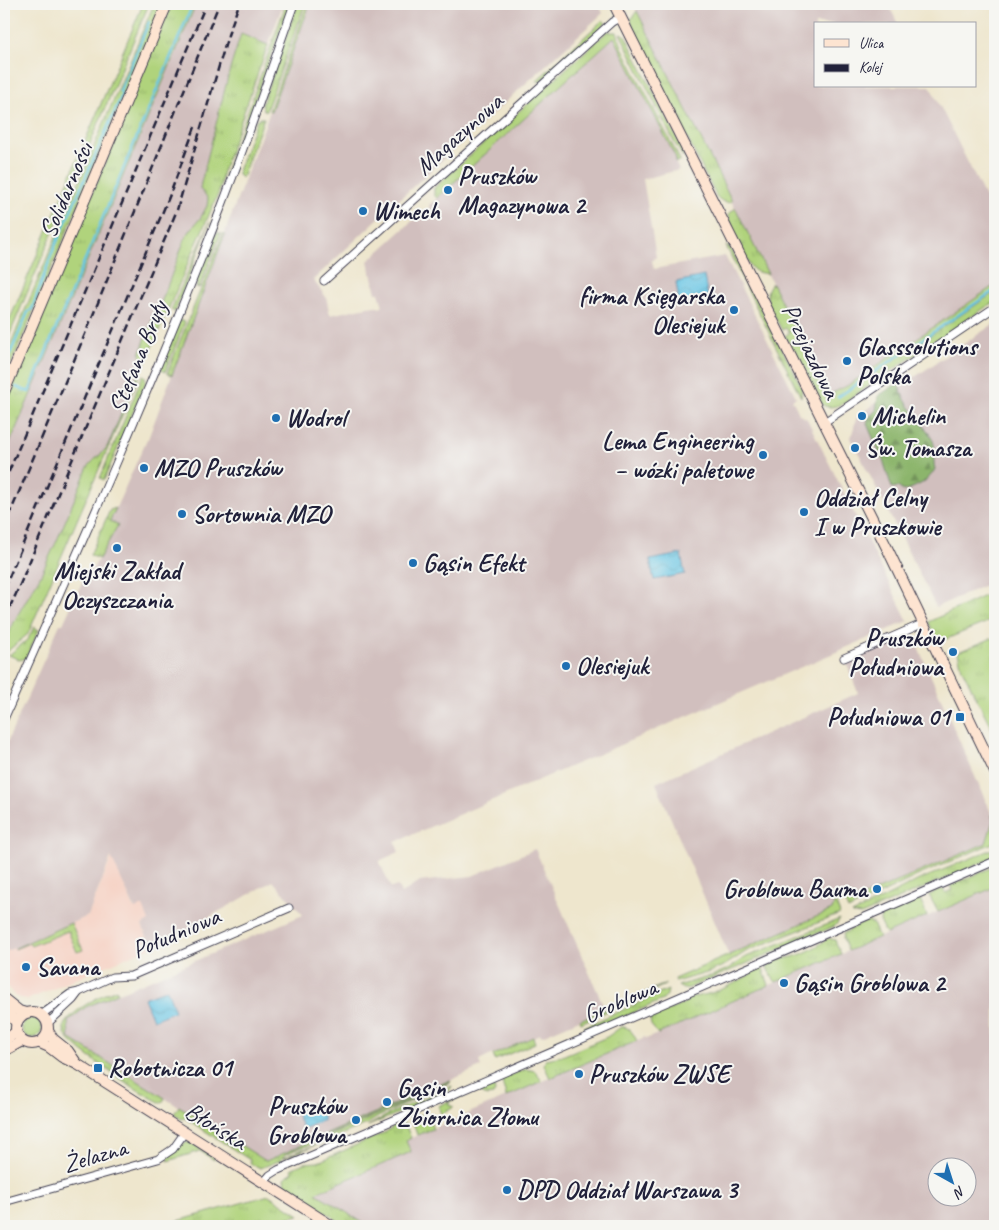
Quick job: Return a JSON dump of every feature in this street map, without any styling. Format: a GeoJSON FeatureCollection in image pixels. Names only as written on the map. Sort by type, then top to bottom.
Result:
{"type":"FeatureCollection","features":[{"type":"Feature","properties":{"kind":"street","name":"Solidarności"},"geometry":{"type":"LineString","coordinates":[[4,392],[167,4]]}},
{"type":"Feature","properties":{"kind":"street","name":"Stefana Bryły"},"geometry":{"type":"LineString","coordinates":[[4,719],[111,477],[207,242],[294,4]]}},
{"type":"Feature","properties":{"kind":"street","name":"Przejazdowa"},"geometry":{"type":"LineString","coordinates":[[614,4],[924,623],[995,772]]}},
{"type":"Feature","properties":{"kind":"street","name":"Magazynowa"},"geometry":{"type":"LineString","coordinates":[[324,281],[612,22],[621,17]]}},
{"type":"Feature","properties":{"kind":"street"},"geometry":{"type":"LineString","coordinates":[[823,423],[995,307]]}},
{"type":"Feature","properties":{"kind":"street"},"geometry":{"type":"LineString","coordinates":[[844,658],[924,623]]}},
{"type":"Feature","properties":{"kind":"street","name":"Groblowa"},"geometry":{"type":"LineString","coordinates":[[264,1182],[278,1170],[995,861]]}},
{"type":"Feature","properties":{"kind":"street","name":"Południowa"},"geometry":{"type":"LineString","coordinates":[[41,1014],[70,994],[79,992],[112,977],[131,976],[289,908]]}},
{"type":"Feature","properties":{"kind":"street","name":"Południowa"},"geometry":{"type":"LineString","coordinates":[[48,1027],[79,992]]}},
{"type":"Feature","properties":{"kind":"street"},"geometry":{"type":"LineString","coordinates":[[4,999],[19,1011],[41,1014],[48,1027],[45,1038],[40,1042],[32,1044],[18,1032],[4,1009]]}},
{"type":"Feature","properties":{"kind":"street"},"geometry":{"type":"LineString","coordinates":[[4,1051],[18,1032],[26,1013]]}},
{"type":"Feature","properties":{"kind":"street","name":"Błońska"},"geometry":{"type":"LineString","coordinates":[[48,1027],[53,1039],[68,1051],[77,1064]]}},
{"type":"Feature","properties":{"kind":"street"},"geometry":{"type":"LineString","coordinates":[[4,1041],[18,1032]]}},
{"type":"Feature","properties":{"kind":"street","name":"Błońska"},"geometry":{"type":"LineString","coordinates":[[40,1042],[332,1226]]}},
{"type":"Feature","properties":{"kind":"street","name":"Żelazna"},"geometry":{"type":"LineString","coordinates":[[4,1202],[158,1159],[173,1149],[185,1132]]}},
{"type":"Feature","properties":{"kind":"shaded area"},"geometry":{"type":"Polygon","coordinates":[[[196,4],[283,4],[223,171],[219,192],[143,367],[137,376],[105,451],[92,461],[43,571],[4,638],[4,457],[196,4]]]}},
{"type":"Feature","properties":{"kind":"shaded area"},"geometry":{"type":"Polygon","coordinates":[[[310,4],[598,4],[603,13],[313,280],[326,297],[330,315],[367,307],[376,306],[380,308],[383,306],[379,293],[376,293],[368,261],[419,215],[422,219],[430,211],[429,205],[614,36],[676,158],[675,162],[679,170],[643,179],[656,257],[652,261],[654,269],[725,256],[796,397],[792,400],[799,414],[807,419],[908,621],[395,842],[399,852],[379,861],[391,888],[398,886],[401,894],[419,882],[472,876],[535,849],[605,1009],[489,1056],[479,1061],[481,1067],[265,1161],[69,1038],[68,1021],[86,1007],[303,915],[273,881],[169,942],[160,941],[151,946],[142,925],[149,921],[143,906],[135,909],[111,857],[88,916],[4,952],[4,749],[60,624],[63,624],[88,569],[92,570],[118,525],[110,521],[148,439],[310,4]]]}},
{"type":"Feature","properties":{"kind":"shaded area"},"geometry":{"type":"Polygon","coordinates":[[[633,4],[888,4],[897,22],[814,22],[814,88],[931,88],[995,217],[995,285],[847,386],[828,395],[633,4]]]}},
{"type":"Feature","properties":{"kind":"shaded area"},"geometry":{"type":"Polygon","coordinates":[[[995,323],[995,581],[936,607],[851,438],[857,416],[995,323]]]}},
{"type":"Feature","properties":{"kind":"shaded area"},"geometry":{"type":"Polygon","coordinates":[[[912,633],[992,815],[993,821],[987,842],[853,901],[843,898],[835,902],[832,910],[729,956],[656,783],[858,693],[846,662],[912,633]]]}},
{"type":"Feature","properties":{"kind":"shaded area"},"geometry":{"type":"Polygon","coordinates":[[[112,856],[134,908],[143,905],[150,922],[142,925],[151,947],[27,1000],[15,996],[4,983],[4,952],[88,916],[112,856]]]}},
{"type":"Feature","properties":{"kind":"shaded area"},"geometry":{"type":"Polygon","coordinates":[[[995,887],[995,1226],[368,1226],[315,1193],[411,1152],[406,1140],[645,1037],[646,1039],[995,887]]]}},
{"type":"Feature","properties":{"kind":"green space"},"geometry":{"type":"Polygon","coordinates":[[[143,4],[149,4],[4,348],[4,333],[143,4]]]}},
{"type":"Feature","properties":{"kind":"green space"},"geometry":{"type":"Polygon","coordinates":[[[154,4],[163,4],[4,381],[4,360],[154,4]]]}},
{"type":"Feature","properties":{"kind":"green space"},"geometry":{"type":"Polygon","coordinates":[[[172,4],[196,4],[4,457],[4,403],[172,4]]]}},
{"type":"Feature","properties":{"kind":"green space"},"geometry":{"type":"Polygon","coordinates":[[[286,4],[290,4],[223,188],[226,172],[286,4]]]}},
{"type":"Feature","properties":{"kind":"green space"},"geometry":{"type":"Polygon","coordinates":[[[298,4],[305,4],[266,111],[263,109],[262,104],[298,4]]]}},
{"type":"Feature","properties":{"kind":"green space"},"geometry":{"type":"Polygon","coordinates":[[[307,4],[310,4],[271,111],[269,111],[307,4]]]}},
{"type":"Feature","properties":{"kind":"green space"},"geometry":{"type":"Polygon","coordinates":[[[637,11],[732,201],[730,202],[725,202],[716,196],[633,30],[631,19],[637,11]]]}},
{"type":"Feature","properties":{"kind":"green space"},"geometry":{"type":"Polygon","coordinates":[[[603,20],[606,23],[545,78],[536,81],[603,20]]]}},
{"type":"Feature","properties":{"kind":"green space"},"geometry":{"type":"Polygon","coordinates":[[[609,30],[610,32],[617,32],[622,47],[680,160],[675,163],[676,158],[614,37],[437,198],[434,195],[434,188],[609,30]]]}},
{"type":"Feature","properties":{"kind":"green space"},"geometry":{"type":"Polygon","coordinates":[[[620,33],[625,35],[684,152],[683,157],[674,142],[620,33]]]}},
{"type":"Feature","properties":{"kind":"green space"},"geometry":{"type":"Polygon","coordinates":[[[241,34],[268,45],[223,171],[219,192],[145,363],[140,354],[152,320],[158,311],[186,236],[207,206],[208,198],[200,189],[201,183],[230,69],[241,34]]]}},
{"type":"Feature","properties":{"kind":"green space"},"geometry":{"type":"Polygon","coordinates":[[[259,118],[264,118],[242,178],[238,175],[238,171],[259,118]]]}},
{"type":"Feature","properties":{"kind":"green space"},"geometry":{"type":"Polygon","coordinates":[[[736,209],[768,274],[755,270],[746,259],[729,219],[729,214],[736,209]]]}},
{"type":"Feature","properties":{"kind":"green space"},"geometry":{"type":"Polygon","coordinates":[[[210,222],[175,312],[171,310],[210,222]]]}},
{"type":"Feature","properties":{"kind":"green space"},"geometry":{"type":"Polygon","coordinates":[[[221,233],[199,288],[196,287],[198,282],[195,281],[214,235],[221,233]]]}},
{"type":"Feature","properties":{"kind":"green space"},"geometry":{"type":"Polygon","coordinates":[[[223,234],[225,234],[172,375],[167,373],[223,234]]]}},
{"type":"Feature","properties":{"kind":"green space"},"geometry":{"type":"Polygon","coordinates":[[[726,246],[731,248],[802,388],[801,397],[726,246]]]}},
{"type":"Feature","properties":{"kind":"green space"},"geometry":{"type":"Polygon","coordinates":[[[772,283],[828,395],[847,386],[995,285],[995,290],[839,397],[995,292],[995,301],[842,404],[828,407],[822,405],[817,399],[785,336],[789,333],[786,328],[782,330],[772,313],[767,294],[768,288],[772,283]]]}},
{"type":"Feature","properties":{"kind":"green space"},"geometry":{"type":"Polygon","coordinates":[[[179,320],[185,322],[165,372],[161,369],[161,365],[179,320]]]}},
{"type":"Feature","properties":{"kind":"green space"},"geometry":{"type":"Polygon","coordinates":[[[140,374],[28,634],[9,650],[4,658],[5,647],[13,623],[50,556],[87,469],[108,445],[137,376],[140,374]]]}},
{"type":"Feature","properties":{"kind":"green space"},"geometry":{"type":"Polygon","coordinates":[[[143,375],[146,382],[104,480],[100,478],[143,375]]]}},
{"type":"Feature","properties":{"kind":"green space"},"geometry":{"type":"Polygon","coordinates":[[[898,383],[909,406],[929,433],[935,448],[935,469],[922,483],[903,491],[898,487],[892,488],[884,463],[867,424],[868,418],[876,410],[878,396],[898,383]]]}},
{"type":"Feature","properties":{"kind":"green space"},"geometry":{"type":"Polygon","coordinates":[[[116,508],[110,521],[118,525],[99,559],[90,555],[110,510],[116,508]]]}},
{"type":"Feature","properties":{"kind":"green space"},"geometry":{"type":"Polygon","coordinates":[[[995,591],[995,619],[939,642],[928,622],[995,591]]]}},
{"type":"Feature","properties":{"kind":"green space"},"geometry":{"type":"Polygon","coordinates":[[[34,627],[39,630],[26,658],[20,660],[9,655],[28,639],[34,627]]]}},
{"type":"Feature","properties":{"kind":"green space"},"geometry":{"type":"Polygon","coordinates":[[[995,637],[995,735],[962,669],[958,652],[995,637]]]}},
{"type":"Feature","properties":{"kind":"green space"},"geometry":{"type":"Polygon","coordinates":[[[995,813],[995,842],[917,876],[848,910],[843,898],[853,901],[986,843],[993,821],[992,815],[995,813]]]}},
{"type":"Feature","properties":{"kind":"green space"},"geometry":{"type":"Polygon","coordinates":[[[995,848],[995,857],[861,915],[852,914],[919,880],[995,848]]]}},
{"type":"Feature","properties":{"kind":"green space"},"geometry":{"type":"Polygon","coordinates":[[[995,866],[995,887],[938,912],[929,895],[943,889],[945,893],[952,890],[950,886],[995,866]]]}},
{"type":"Feature","properties":{"kind":"green space"},"geometry":{"type":"Polygon","coordinates":[[[920,899],[927,916],[886,934],[880,921],[881,915],[920,899]]]}},
{"type":"Feature","properties":{"kind":"green space"},"geometry":{"type":"Polygon","coordinates":[[[835,901],[840,914],[747,951],[710,972],[675,982],[674,979],[832,910],[835,901]]]}},
{"type":"Feature","properties":{"kind":"green space"},"geometry":{"type":"Polygon","coordinates":[[[840,919],[835,926],[689,988],[683,989],[678,986],[714,975],[730,968],[744,958],[840,919]]]}},
{"type":"Feature","properties":{"kind":"green space"},"geometry":{"type":"Polygon","coordinates":[[[867,921],[873,924],[879,937],[848,951],[843,938],[844,933],[867,921]]]}},
{"type":"Feature","properties":{"kind":"green space"},"geometry":{"type":"Polygon","coordinates":[[[71,923],[83,950],[77,952],[68,931],[31,946],[29,943],[15,949],[15,948],[71,923]]]}},
{"type":"Feature","properties":{"kind":"green space"},"geometry":{"type":"Polygon","coordinates":[[[828,938],[835,940],[841,954],[776,982],[772,977],[767,968],[772,962],[805,953],[828,938]]]}},
{"type":"Feature","properties":{"kind":"green space"},"geometry":{"type":"Polygon","coordinates":[[[759,968],[763,969],[769,985],[658,1034],[651,1025],[650,1019],[655,1013],[679,1006],[691,997],[708,994],[726,987],[759,968]]]}},
{"type":"Feature","properties":{"kind":"green space"},"geometry":{"type":"Polygon","coordinates":[[[665,985],[581,1023],[580,1020],[665,985]]]}},
{"type":"Feature","properties":{"kind":"green space"},"geometry":{"type":"Polygon","coordinates":[[[116,989],[118,993],[86,1007],[68,1021],[69,1038],[165,1098],[162,1103],[112,1073],[83,1052],[67,1037],[65,1033],[65,1023],[76,1012],[95,999],[116,989]]]}},
{"type":"Feature","properties":{"kind":"green space"},"geometry":{"type":"Polygon","coordinates":[[[668,990],[663,1000],[594,1029],[589,1030],[584,1027],[668,990]]]}},
{"type":"Feature","properties":{"kind":"green space"},"geometry":{"type":"Polygon","coordinates":[[[32,1018],[39,1021],[42,1028],[39,1035],[32,1038],[25,1035],[22,1028],[25,1021],[32,1018]]]}},
{"type":"Feature","properties":{"kind":"green space"},"geometry":{"type":"Polygon","coordinates":[[[621,1027],[629,1029],[637,1041],[550,1078],[544,1065],[546,1059],[562,1056],[607,1037],[621,1027]]]}},
{"type":"Feature","properties":{"kind":"green space"},"geometry":{"type":"Polygon","coordinates":[[[533,1037],[535,1043],[495,1060],[493,1055],[533,1037]]]}},
{"type":"Feature","properties":{"kind":"green space"},"geometry":{"type":"Polygon","coordinates":[[[526,1069],[535,1071],[542,1081],[506,1097],[503,1084],[505,1077],[526,1069]]]}},
{"type":"Feature","properties":{"kind":"green space"},"geometry":{"type":"Polygon","coordinates":[[[450,1080],[299,1148],[284,1155],[281,1160],[261,1168],[251,1164],[250,1160],[185,1118],[181,1119],[174,1114],[179,1106],[266,1161],[413,1096],[415,1092],[418,1094],[450,1080]]]}},
{"type":"Feature","properties":{"kind":"green space"},"geometry":{"type":"Polygon","coordinates":[[[451,1082],[367,1124],[310,1147],[323,1139],[451,1082]]]}},
{"type":"Feature","properties":{"kind":"green space"},"geometry":{"type":"Polygon","coordinates":[[[487,1085],[494,1087],[495,1092],[493,1095],[487,1096],[475,1091],[449,1102],[449,1105],[454,1107],[442,1114],[440,1112],[440,1105],[487,1085]]]}},
{"type":"Feature","properties":{"kind":"green space"},"geometry":{"type":"Polygon","coordinates":[[[452,1086],[448,1092],[368,1126],[391,1113],[452,1086]]]}},
{"type":"Feature","properties":{"kind":"green space"},"geometry":{"type":"Polygon","coordinates":[[[418,1115],[426,1117],[433,1129],[417,1135],[412,1119],[418,1115]]]}},
{"type":"Feature","properties":{"kind":"green space"},"geometry":{"type":"Polygon","coordinates":[[[398,1123],[405,1124],[411,1138],[406,1141],[411,1152],[316,1193],[368,1226],[346,1226],[285,1185],[284,1178],[293,1172],[291,1169],[304,1163],[318,1162],[386,1132],[398,1123]]]}},
{"type":"Feature","properties":{"kind":"green space"},"geometry":{"type":"Polygon","coordinates":[[[188,1142],[215,1158],[214,1160],[200,1151],[168,1161],[169,1156],[181,1143],[188,1142]]]}},
{"type":"Feature","properties":{"kind":"green space"},"geometry":{"type":"Polygon","coordinates":[[[308,1148],[284,1158],[300,1150],[308,1148]]]}},
{"type":"Feature","properties":{"kind":"green space"},"geometry":{"type":"Polygon","coordinates":[[[269,1195],[299,1215],[257,1226],[160,1226],[269,1195]]]}},
{"type":"Feature","properties":{"kind":"water"},"geometry":{"type":"Polygon","coordinates":[[[704,276],[708,297],[679,303],[676,282],[704,276]]]}},
{"type":"Feature","properties":{"kind":"water"},"geometry":{"type":"Polygon","coordinates":[[[681,554],[685,574],[654,580],[650,560],[681,554]]]}},
{"type":"Feature","properties":{"kind":"water"},"geometry":{"type":"Polygon","coordinates":[[[167,989],[175,1011],[153,1020],[144,998],[167,989]]]}},
{"type":"Feature","properties":{"kind":"water"},"geometry":{"type":"Polygon","coordinates":[[[318,1103],[324,1120],[303,1129],[296,1113],[318,1103]]]}},
{"type":"Feature","properties":{"kind":"waterway"},"geometry":{"type":"LineString","coordinates":[[16,387],[29,392],[193,4]]}},
{"type":"Feature","properties":{"kind":"waterway"},"geometry":{"type":"LineString","coordinates":[[4,368],[28,312],[32,309],[52,253],[122,95],[120,91],[149,22]]}},
{"type":"Feature","properties":{"kind":"waterway"},"geometry":{"type":"LineString","coordinates":[[838,397],[995,290]]}},
{"type":"Feature","properties":{"kind":"railway"},"geometry":{"type":"LineString","coordinates":[[4,483],[206,4]]}},
{"type":"Feature","properties":{"kind":"railway"},"geometry":{"type":"LineString","coordinates":[[4,528],[219,4]]}},
{"type":"Feature","properties":{"kind":"railway"},"geometry":{"type":"LineString","coordinates":[[4,619],[177,210],[228,35],[239,4]]}},
{"type":"Feature","properties":{"kind":"railway"},"geometry":{"type":"LineString","coordinates":[[4,589],[169,197],[195,127]]}},
{"type":"Feature","properties":{"kind":"place","name":"Pruszków Magazynowa 2"},"geometry":{"type":"Point","coordinates":[448,190]}},
{"type":"Feature","properties":{"kind":"place","name":"Wimech"},"geometry":{"type":"Point","coordinates":[363,211]}},
{"type":"Feature","properties":{"kind":"place","name":"firma Księgarska Olesiejuk"},"geometry":{"type":"Point","coordinates":[734,310]}},
{"type":"Feature","properties":{"kind":"place","name":"Glasssolutions Polska"},"geometry":{"type":"Point","coordinates":[847,361]}},
{"type":"Feature","properties":{"kind":"place","name":"Michelin"},"geometry":{"type":"Point","coordinates":[862,416]}},
{"type":"Feature","properties":{"kind":"place","name":"Wodrol"},"geometry":{"type":"Point","coordinates":[276,418]}},
{"type":"Feature","properties":{"kind":"place","name":"Św. Tomasza"},"geometry":{"type":"Point","coordinates":[855,448]}},
{"type":"Feature","properties":{"kind":"place","name":"Lema Engineering – wózki paletowe"},"geometry":{"type":"Point","coordinates":[763,455]}},
{"type":"Feature","properties":{"kind":"place","name":"MZO Pruszków"},"geometry":{"type":"Point","coordinates":[144,468]}},
{"type":"Feature","properties":{"kind":"place","name":"Oddział Celny I w Pruszkowie"},"geometry":{"type":"Point","coordinates":[804,512]}},
{"type":"Feature","properties":{"kind":"place","name":"Sortownia MZO"},"geometry":{"type":"Point","coordinates":[182,514]}},
{"type":"Feature","properties":{"kind":"place","name":"Miejski Zakład Oczyszczania"},"geometry":{"type":"Point","coordinates":[117,548]}},
{"type":"Feature","properties":{"kind":"place","name":"Gąsin Efekt"},"geometry":{"type":"Point","coordinates":[413,563]}},
{"type":"Feature","properties":{"kind":"place","name":"Pruszków Południowa"},"geometry":{"type":"Point","coordinates":[953,652]}},
{"type":"Feature","properties":{"kind":"place","name":"Olesiejuk"},"geometry":{"type":"Point","coordinates":[566,666]}},
{"type":"Feature","properties":{"kind":"place","name":"Południowa 01"},"geometry":{"type":"Point","coordinates":[960,717]}},
{"type":"Feature","properties":{"kind":"place","name":"Groblowa Bauma"},"geometry":{"type":"Point","coordinates":[877,889]}},
{"type":"Feature","properties":{"kind":"place","name":"Savana"},"geometry":{"type":"Point","coordinates":[26,967]}},
{"type":"Feature","properties":{"kind":"place","name":"Gąsin Groblowa 2"},"geometry":{"type":"Point","coordinates":[784,983]}},
{"type":"Feature","properties":{"kind":"place","name":"Robotnicza 01"},"geometry":{"type":"Point","coordinates":[98,1068]}},
{"type":"Feature","properties":{"kind":"place","name":"Pruszków ZWSE"},"geometry":{"type":"Point","coordinates":[579,1074]}},
{"type":"Feature","properties":{"kind":"place","name":"Gąsin Zbiornica Złomu"},"geometry":{"type":"Point","coordinates":[387,1102]}},
{"type":"Feature","properties":{"kind":"place","name":"Pruszków Groblowa"},"geometry":{"type":"Point","coordinates":[356,1120]}},
{"type":"Feature","properties":{"kind":"place","name":"DPD Oddział Warszawa 3"},"geometry":{"type":"Point","coordinates":[507,1190]}}]}
